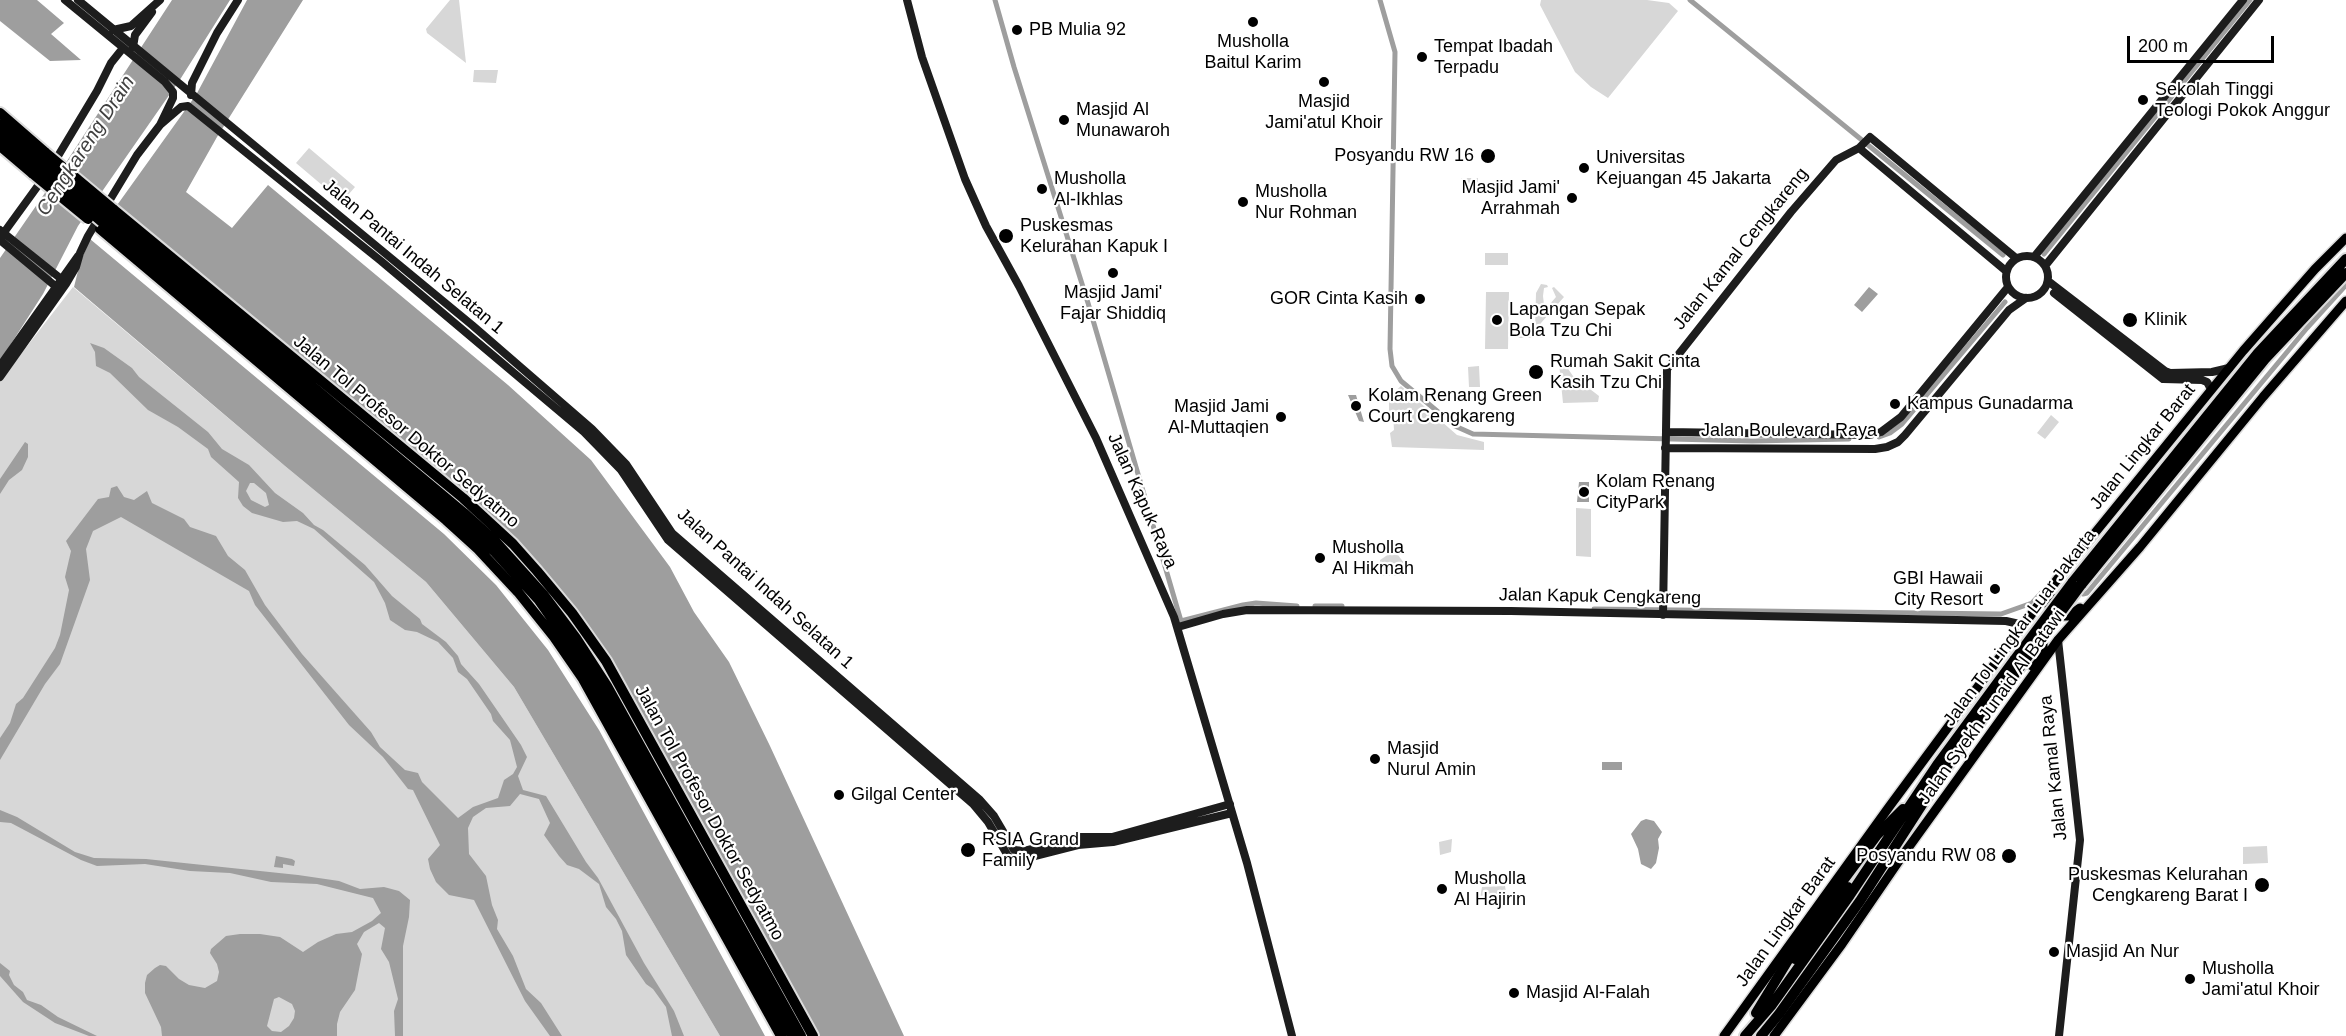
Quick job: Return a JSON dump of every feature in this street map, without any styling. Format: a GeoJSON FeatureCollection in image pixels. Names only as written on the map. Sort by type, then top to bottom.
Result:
{"type":"FeatureCollection","features":[{"type":"Feature","properties":{"kind":"highway","name":"Jalan Tol Profesor Doktor Sedyatmo"},"geometry":{"type":"LineString","coordinates":[[0,113],[40,164]]}},
{"type":"Feature","properties":{"kind":"highway","name":"Jalan Tol Profesor Doktor Sedyatmo"},"geometry":{"type":"LineString","coordinates":[[0,125],[40,164],[464,513],[496,542],[543,594],[608,686],[801,1036]]}},
{"type":"Feature","properties":{"kind":"highway","name":"Jalan Tol Profesor Doktor Sedyatmo"},"geometry":{"type":"LineString","coordinates":[[0,136],[40,164],[105,218],[455,516],[495,552],[538,599],[585,666],[792,1036]]}},
{"type":"Feature","properties":{"kind":"highway","name":"Jalan Tol Profesor Doktor Sedyatmo"},"geometry":{"type":"LineString","coordinates":[[0,146],[40,164]]}},
{"type":"Feature","properties":{"kind":"highway","name":"Jalan Tol Profesor Doktor Sedyatmo"},"geometry":{"type":"LineString","coordinates":[[105,218],[446,520],[478,549],[518,592],[554,637],[583,679],[781,1036]]}},
{"type":"Feature","properties":{"kind":"highway","name":"Jalan Tol Profesor Doktor Sedyatmo"},"geometry":{"type":"LineString","coordinates":[[105,218],[463,498],[513,544],[537,571],[572,613],[612,671],[813,1036]]}},
{"type":"Feature","properties":{"kind":"highway","name":"Jalan Tol Lingkar Luar Jakarta"},"geometry":{"type":"LineString","coordinates":[[1745,1036],[1771,1006],[1916,797],[1941,767],[2076,584],[2258,353],[2346,259]]}},
{"type":"Feature","properties":{"kind":"highway","name":"Jalan Tol Lingkar Luar Jakarta"},"geometry":{"type":"LineString","coordinates":[[2076,584],[2265,359],[2346,273]]}},
{"type":"Feature","properties":{"kind":"highway","name":"Jalan Tol Lingkar Luar Jakarta"},"geometry":{"type":"LineString","coordinates":[[1761,1036],[1860,902],[1941,767]]}},
{"type":"Feature","properties":{"kind":"highway"},"geometry":{"type":"LineString","coordinates":[[1756,1012],[1807,928],[1877,835],[1916,797]]}},
{"type":"Feature","properties":{"kind":"highway"},"geometry":{"type":"LineString","coordinates":[[1737,1036],[1875,852],[1889,839]]}},
{"type":"Feature","properties":{"kind":"main road","name":"Jalan Lingkar Barat"},"geometry":{"type":"LineString","coordinates":[[1724,1036],[2054,583],[2211,389],[2315,269],[2346,238]]}},
{"type":"Feature","properties":{"kind":"main road","name":"Jalan Syekh Junaid Al Batawi"},"geometry":{"type":"LineString","coordinates":[[1774,1036],[2058,640],[2346,301]]}},
{"type":"Feature","properties":{"kind":"main road"},"geometry":{"type":"LineString","coordinates":[[2054,583],[2050,608],[2057,616],[2069,616],[2076,612],[2130,558]]}},
{"type":"Feature","properties":{"kind":"main road"},"geometry":{"type":"LineString","coordinates":[[2001,718],[2006,705],[2036,659],[2043,643],[2035,631],[2024,625]]}},
{"type":"Feature","properties":{"kind":"main road"},"geometry":{"type":"LineString","coordinates":[[2012,640],[2020,637],[2031,639],[2038,648],[2036,659]]}},
{"type":"Feature","properties":{"kind":"street","name":"Jalan Pantai Indah Selatan 1"},"geometry":{"type":"LineString","coordinates":[[65,0],[183,91],[611,453],[666,537],[973,804],[988,822],[1008,856],[1023,859],[1078,845],[1113,842],[1228,809]]}},
{"type":"Feature","properties":{"kind":"street","name":"Jalan Pantai Indah Selatan 1"},"geometry":{"type":"LineString","coordinates":[[78,0],[165,82],[183,91]]}},
{"type":"Feature","properties":{"kind":"street"},"geometry":{"type":"LineString","coordinates":[[58,283],[3,236],[57,159],[111,63],[131,51],[135,35],[160,0]]}},
{"type":"Feature","properties":{"kind":"street"},"geometry":{"type":"LineString","coordinates":[[112,30],[131,26],[160,0]]}},
{"type":"Feature","properties":{"kind":"street"},"geometry":{"type":"LineString","coordinates":[[0,366],[80,253],[129,168],[175,107],[183,91],[192,83],[217,33],[238,0]]}},
{"type":"Feature","properties":{"kind":"street","name":"Jalan Kapuk Raya"},"geometry":{"type":"LineString","coordinates":[[907,0],[922,57],[965,179],[986,226],[1096,438],[1178,627],[1228,809],[1257,901],[1292,1036]]}},
{"type":"Feature","properties":{"kind":"street"},"geometry":{"type":"LineString","coordinates":[[2034,257],[2242,0]]}},
{"type":"Feature","properties":{"kind":"street"},"geometry":{"type":"LineString","coordinates":[[2045,267],[2259,0]]}},
{"type":"Feature","properties":{"kind":"street","name":"Jalan Pantai Indah Selatan 1"},"geometry":{"type":"LineString","coordinates":[[175,107],[188,106],[228,131]]}},
{"type":"Feature","properties":{"kind":"street"},"geometry":{"type":"LineString","coordinates":[[1865,143],[2016,258]]}},
{"type":"Feature","properties":{"kind":"street"},"geometry":{"type":"LineString","coordinates":[[1865,143],[2006,271],[2008,287],[2016,295],[2026,298],[2038,295],[2047,284]]}},
{"type":"Feature","properties":{"kind":"street","name":"Jalan Kamal Cengkareng"},"geometry":{"type":"LineString","coordinates":[[1663,610],[1666,372],[1669,365],[1821,176],[1836,160],[1865,143]]}},
{"type":"Feature","properties":{"kind":"street"},"geometry":{"type":"LineString","coordinates":[[2006,271],[2016,258],[2034,257],[2045,267],[2047,284],[2163,379],[2202,380],[2207,382],[2211,389]]}},
{"type":"Feature","properties":{"kind":"street"},"geometry":{"type":"LineString","coordinates":[[0,377],[58,283]]}},
{"type":"Feature","properties":{"kind":"street"},"geometry":{"type":"LineString","coordinates":[[2047,284],[2167,373],[2217,372],[2229,368]]}},
{"type":"Feature","properties":{"kind":"street","name":"Jalan Boulevard Raya"},"geometry":{"type":"LineString","coordinates":[[1665,440],[1759,435],[1870,435],[1885,430],[1901,417],[2008,287]]}},
{"type":"Feature","properties":{"kind":"street","name":"Jalan Boulevard Raya"},"geometry":{"type":"LineString","coordinates":[[1665,440],[1758,447],[1875,449],[1898,442],[2009,310],[2026,298]]}},
{"type":"Feature","properties":{"kind":"street"},"geometry":{"type":"LineString","coordinates":[[1758,447],[1759,435]]}},
{"type":"Feature","properties":{"kind":"street","name":"Jalan Kapuk Cengkareng"},"geometry":{"type":"LineString","coordinates":[[1178,627],[1247,610],[1663,610],[2006,621],[2024,625]]}},
{"type":"Feature","properties":{"kind":"street","name":"Jalan Kamal Raya"},"geometry":{"type":"LineString","coordinates":[[2058,640],[2080,840],[2059,1036]]}},
{"type":"Feature","properties":{"kind":"shaded area"},"geometry":{"type":"Polygon","coordinates":[[[450,0],[459,0],[466,63],[427,33],[426,29],[450,0]]]}},
{"type":"Feature","properties":{"kind":"shaded area"},"geometry":{"type":"Polygon","coordinates":[[[1541,0],[1647,0],[1669,3],[1678,11],[1608,98],[1591,87],[1575,72],[1540,5],[1541,0]]]}},
{"type":"Feature","properties":{"kind":"shaded area"},"geometry":{"type":"Polygon","coordinates":[[[474,70],[498,70],[496,83],[473,82],[474,70]]]}},
{"type":"Feature","properties":{"kind":"shaded area"},"geometry":{"type":"Polygon","coordinates":[[[309,148],[355,187],[342,202],[296,163],[309,148]]]}},
{"type":"Feature","properties":{"kind":"shaded area"},"geometry":{"type":"Polygon","coordinates":[[[1461,178],[1478,178],[1478,188],[1461,188],[1461,178]]]}},
{"type":"Feature","properties":{"kind":"shaded area"},"geometry":{"type":"Polygon","coordinates":[[[1485,253],[1508,253],[1508,265],[1485,265],[1485,253]]]}},
{"type":"Feature","properties":{"kind":"shaded area"},"geometry":{"type":"Polygon","coordinates":[[[1541,284],[1548,287],[1544,288],[1544,305],[1549,305],[1556,297],[1552,288],[1554,287],[1564,297],[1541,323],[1537,332],[1535,331],[1536,293],[1541,284]]]}},
{"type":"Feature","properties":{"kind":"shaded area"},"geometry":{"type":"Polygon","coordinates":[[[73,287],[426,582],[514,687],[720,1036],[0,1036],[0,381],[73,287]]]}},
{"type":"Feature","properties":{"kind":"shaded area","name":"Lapangan Sepak Bola Tzu Chi"},"geometry":{"type":"Polygon","coordinates":[[[1486,292],[1509,292],[1508,349],[1485,349],[1486,292]]]}},
{"type":"Feature","properties":{"kind":"shaded area"},"geometry":{"type":"Polygon","coordinates":[[[1517,330],[1533,330],[1533,338],[1517,338],[1517,330]]]}},
{"type":"Feature","properties":{"kind":"shaded area"},"geometry":{"type":"Polygon","coordinates":[[[1559,363],[1564,363],[1573,376],[1599,396],[1598,402],[1563,403],[1559,363]]]}},
{"type":"Feature","properties":{"kind":"shaded area"},"geometry":{"type":"Polygon","coordinates":[[[1479,366],[1480,387],[1469,387],[1468,367],[1479,366]]]}},
{"type":"Feature","properties":{"kind":"shaded area"},"geometry":{"type":"Polygon","coordinates":[[[1401,386],[1457,435],[1484,442],[1484,450],[1392,447],[1390,433],[1394,430],[1393,413],[1389,412],[1389,390],[1394,392],[1401,386]]]}},
{"type":"Feature","properties":{"kind":"shaded area"},"geometry":{"type":"Polygon","coordinates":[[[2051,415],[2059,422],[2045,439],[2037,433],[2051,415]]]}},
{"type":"Feature","properties":{"kind":"shaded area"},"geometry":{"type":"Polygon","coordinates":[[[1576,508],[1591,509],[1591,557],[1576,556],[1576,508]]]}},
{"type":"Feature","properties":{"kind":"shaded area"},"geometry":{"type":"Polygon","coordinates":[[[1389,554],[1398,555],[1404,563],[1404,576],[1381,576],[1380,560],[1389,554]]]}},
{"type":"Feature","properties":{"kind":"shaded area"},"geometry":{"type":"Polygon","coordinates":[[[1452,839],[1451,852],[1440,855],[1439,842],[1452,839]]]}},
{"type":"Feature","properties":{"kind":"shaded area"},"geometry":{"type":"Polygon","coordinates":[[[2267,846],[2268,863],[2243,864],[2243,847],[2267,846]]]}},
{"type":"Feature","properties":{"kind":"shaded area"},"geometry":{"type":"Polygon","coordinates":[[[1505,886],[1507,899],[1480,898],[1482,887],[1505,886]]]}},
{"type":"Feature","properties":{"kind":"water"},"geometry":{"type":"Polygon","coordinates":[[[0,0],[37,0],[64,23],[51,34],[81,60],[50,61],[0,21],[0,0]]]}},
{"type":"Feature","properties":{"kind":"water","name":"Cengkareng Drain"},"geometry":{"type":"Polygon","coordinates":[[[172,0],[230,0],[181,78],[78,226],[43,294],[0,361],[0,258],[67,161],[172,0]]]}},
{"type":"Feature","properties":{"kind":"water"},"geometry":{"type":"Polygon","coordinates":[[[247,0],[303,0],[217,137],[186,192],[232,228],[268,185],[508,385],[591,460],[670,567],[694,612],[729,662],[904,1036],[816,1036],[606,657],[514,541],[115,208],[196,95],[247,0]]]}},
{"type":"Feature","properties":{"kind":"water"},"geometry":{"type":"Polygon","coordinates":[[[90,239],[444,534],[496,585],[548,650],[599,730],[765,1036],[720,1036],[514,687],[426,582],[74,287],[80,263],[90,239]]]}},
{"type":"Feature","properties":{"kind":"water"},"geometry":{"type":"Polygon","coordinates":[[[1869,287],[1878,294],[1862,312],[1854,305],[1869,287]]]}},
{"type":"Feature","properties":{"kind":"water"},"geometry":{"type":"Polygon","coordinates":[[[90,343],[104,348],[132,368],[139,377],[208,432],[222,449],[249,465],[275,493],[303,513],[314,525],[365,565],[392,596],[420,619],[422,624],[446,642],[479,684],[521,745],[527,757],[518,776],[523,790],[546,796],[598,878],[644,963],[674,1011],[684,1036],[672,1036],[666,1007],[653,989],[646,984],[626,955],[622,931],[606,907],[599,884],[579,869],[567,865],[559,856],[544,835],[550,823],[539,799],[520,794],[510,806],[486,808],[473,817],[468,828],[469,854],[486,876],[492,905],[498,920],[497,929],[513,956],[526,989],[541,1003],[562,1036],[550,1036],[525,1001],[474,900],[449,895],[436,882],[428,859],[440,845],[413,790],[408,789],[383,757],[349,725],[255,605],[249,591],[121,517],[93,531],[86,549],[90,580],[60,664],[45,684],[0,760],[0,738],[10,723],[16,704],[23,698],[55,648],[60,635],[69,590],[65,577],[71,551],[66,541],[98,499],[109,497],[111,488],[117,486],[124,497],[134,500],[147,491],[152,503],[184,519],[190,527],[216,536],[228,556],[245,570],[265,605],[302,654],[371,732],[380,747],[405,770],[418,773],[422,782],[458,818],[473,807],[498,798],[504,780],[513,774],[517,767],[510,740],[493,721],[491,714],[467,679],[458,672],[453,658],[438,642],[417,632],[405,630],[390,620],[385,603],[374,582],[314,529],[297,521],[283,522],[252,513],[243,506],[238,498],[239,482],[211,457],[208,449],[178,427],[148,410],[110,373],[96,366],[95,352],[90,343]],[[250,483],[246,491],[251,500],[265,507],[269,505],[266,493],[254,483],[250,483]]]}},
{"type":"Feature","properties":{"kind":"water","name":"Kolam Renang Green Court Cengkareng"},"geometry":{"type":"Polygon","coordinates":[[[1348,395],[1356,395],[1364,422],[1359,421],[1348,395]]]}},
{"type":"Feature","properties":{"kind":"water"},"geometry":{"type":"Polygon","coordinates":[[[25,442],[28,444],[28,457],[22,470],[9,480],[0,494],[0,479],[25,442]]]}},
{"type":"Feature","properties":{"kind":"water","name":"Kolam Renang CityPark"},"geometry":{"type":"Polygon","coordinates":[[[1579,482],[1589,482],[1589,502],[1577,502],[1579,482]]]}},
{"type":"Feature","properties":{"kind":"water"},"geometry":{"type":"Polygon","coordinates":[[[1602,762],[1622,762],[1622,770],[1602,770],[1602,762]]]}},
{"type":"Feature","properties":{"kind":"water"},"geometry":{"type":"Polygon","coordinates":[[[0,810],[17,817],[75,852],[94,858],[146,859],[298,875],[339,881],[360,889],[384,887],[399,891],[410,900],[403,946],[403,1036],[395,1036],[394,1011],[398,999],[389,962],[381,949],[385,928],[379,923],[364,932],[357,944],[362,954],[355,990],[340,1012],[337,1036],[162,1036],[161,1027],[145,993],[147,975],[155,968],[160,965],[166,966],[189,985],[205,988],[217,981],[219,972],[210,953],[211,949],[226,936],[260,934],[280,937],[303,952],[318,942],[336,934],[352,932],[372,921],[381,913],[373,898],[317,884],[271,882],[230,873],[190,871],[145,864],[97,866],[11,823],[0,822],[0,810]],[[279,997],[274,999],[267,1026],[272,1031],[281,1032],[289,1026],[295,1011],[292,1004],[279,997]]]}},
{"type":"Feature","properties":{"kind":"water"},"geometry":{"type":"Polygon","coordinates":[[[1646,819],[1654,821],[1662,832],[1658,839],[1656,863],[1651,869],[1641,864],[1638,849],[1631,834],[1641,821],[1646,819]]]}},
{"type":"Feature","properties":{"kind":"water"},"geometry":{"type":"Polygon","coordinates":[[[276,856],[292,859],[295,861],[294,866],[283,864],[283,868],[274,867],[276,856]]]}},
{"type":"Feature","properties":{"kind":"water"},"geometry":{"type":"Polygon","coordinates":[[[0,963],[10,971],[9,975],[14,985],[23,992],[27,1000],[41,1005],[58,1017],[97,1036],[89,1036],[55,1023],[23,1002],[0,976],[0,963]]]}},
{"type":"Feature","properties":{"kind":"waterway"},"geometry":{"type":"LineString","coordinates":[[995,0],[1088,303],[1181,621],[1256,603],[1297,606]]}},
{"type":"Feature","properties":{"kind":"waterway"},"geometry":{"type":"LineString","coordinates":[[1380,0],[1395,52],[1390,349],[1392,366],[1401,381],[1455,426],[1473,434],[1752,441],[1849,439]]}},
{"type":"Feature","properties":{"kind":"waterway"},"geometry":{"type":"LineString","coordinates":[[1690,0],[2003,255]]}},
{"type":"Feature","properties":{"kind":"waterway"},"geometry":{"type":"LineString","coordinates":[[2044,254],[2250,0]]}},
{"type":"Feature","properties":{"kind":"waterway"},"geometry":{"type":"LineString","coordinates":[[2077,591],[2087,593],[2307,328],[2346,285]]}},
{"type":"Feature","properties":{"kind":"waterway"},"geometry":{"type":"LineString","coordinates":[[1879,437],[1890,433],[1902,424],[2005,302]]}},
{"type":"Feature","properties":{"kind":"waterway"},"geometry":{"type":"LineString","coordinates":[[1594,609],[2001,614],[2032,603],[2045,589]]}},
{"type":"Feature","properties":{"kind":"waterway"},"geometry":{"type":"LineString","coordinates":[[1315,606],[1342,606]]}},
{"type":"Feature","properties":{"kind":"place","name":"Musholla Baitul Karim"},"geometry":{"type":"Point","coordinates":[1253,22]}},
{"type":"Feature","properties":{"kind":"place","name":"PB Mulia 92"},"geometry":{"type":"Point","coordinates":[1017,30]}},
{"type":"Feature","properties":{"kind":"place","name":"Tempat Ibadah Terpadu"},"geometry":{"type":"Point","coordinates":[1422,57]}},
{"type":"Feature","properties":{"kind":"place","name":"Masjid Jami'atul Khoir"},"geometry":{"type":"Point","coordinates":[1324,82]}},
{"type":"Feature","properties":{"kind":"place","name":"Sekolah Tinggi Teologi Pokok Anggur"},"geometry":{"type":"Point","coordinates":[2143,100]}},
{"type":"Feature","properties":{"kind":"place","name":"Masjid Al Munawaroh"},"geometry":{"type":"Point","coordinates":[1064,120]}},
{"type":"Feature","properties":{"kind":"place","name":"Posyandu RW 16"},"geometry":{"type":"Point","coordinates":[1488,156]}},
{"type":"Feature","properties":{"kind":"place","name":"Universitas Kejuangan 45 Jakarta"},"geometry":{"type":"Point","coordinates":[1584,168]}},
{"type":"Feature","properties":{"kind":"place","name":"Musholla Al-Ikhlas"},"geometry":{"type":"Point","coordinates":[1042,189]}},
{"type":"Feature","properties":{"kind":"place","name":"Masjid Jami' Arrahmah"},"geometry":{"type":"Point","coordinates":[1572,198]}},
{"type":"Feature","properties":{"kind":"place","name":"Musholla Nur Rohman"},"geometry":{"type":"Point","coordinates":[1243,202]}},
{"type":"Feature","properties":{"kind":"place","name":"Puskesmas Kelurahan Kapuk I"},"geometry":{"type":"Point","coordinates":[1006,236]}},
{"type":"Feature","properties":{"kind":"place","name":"Masjid Jami' Fajar Shiddiq"},"geometry":{"type":"Point","coordinates":[1113,273]}},
{"type":"Feature","properties":{"kind":"place","name":"GOR Cinta Kasih"},"geometry":{"type":"Point","coordinates":[1420,299]}},
{"type":"Feature","properties":{"kind":"place","name":"Lapangan Sepak Bola Tzu Chi"},"geometry":{"type":"Point","coordinates":[1497,320]}},
{"type":"Feature","properties":{"kind":"place","name":"Klinik"},"geometry":{"type":"Point","coordinates":[2130,320]}},
{"type":"Feature","properties":{"kind":"place","name":"Rumah Sakit Cinta Kasih Tzu Chi"},"geometry":{"type":"Point","coordinates":[1536,372]}},
{"type":"Feature","properties":{"kind":"place","name":"Kampus Gunadarma"},"geometry":{"type":"Point","coordinates":[1895,404]}},
{"type":"Feature","properties":{"kind":"place","name":"Kolam Renang Green Court Cengkareng"},"geometry":{"type":"Point","coordinates":[1356,406]}},
{"type":"Feature","properties":{"kind":"place","name":"Masjid Jami Al-Muttaqien"},"geometry":{"type":"Point","coordinates":[1281,417]}},
{"type":"Feature","properties":{"kind":"place","name":"Kolam Renang CityPark"},"geometry":{"type":"Point","coordinates":[1584,492]}},
{"type":"Feature","properties":{"kind":"place","name":"Musholla Al Hikmah"},"geometry":{"type":"Point","coordinates":[1320,558]}},
{"type":"Feature","properties":{"kind":"place","name":"GBI Hawaii City Resort"},"geometry":{"type":"Point","coordinates":[1995,589]}},
{"type":"Feature","properties":{"kind":"place","name":"Masjid Nurul Amin"},"geometry":{"type":"Point","coordinates":[1375,759]}},
{"type":"Feature","properties":{"kind":"place","name":"Gilgal Center"},"geometry":{"type":"Point","coordinates":[839,795]}},
{"type":"Feature","properties":{"kind":"place","name":"RSIA Grand Family"},"geometry":{"type":"Point","coordinates":[968,850]}},
{"type":"Feature","properties":{"kind":"place","name":"Posyandu RW 08"},"geometry":{"type":"Point","coordinates":[2009,856]}},
{"type":"Feature","properties":{"kind":"place","name":"Puskesmas Kelurahan Cengkareng Barat I"},"geometry":{"type":"Point","coordinates":[2262,885]}},
{"type":"Feature","properties":{"kind":"place","name":"Musholla Al Hajirin"},"geometry":{"type":"Point","coordinates":[1442,889]}},
{"type":"Feature","properties":{"kind":"place","name":"Masjid An Nur"},"geometry":{"type":"Point","coordinates":[2054,952]}},
{"type":"Feature","properties":{"kind":"place","name":"Musholla Jami'atul Khoir"},"geometry":{"type":"Point","coordinates":[2190,979]}},
{"type":"Feature","properties":{"kind":"place","name":"Masjid Al-Falah"},"geometry":{"type":"Point","coordinates":[1514,993]}}]}
